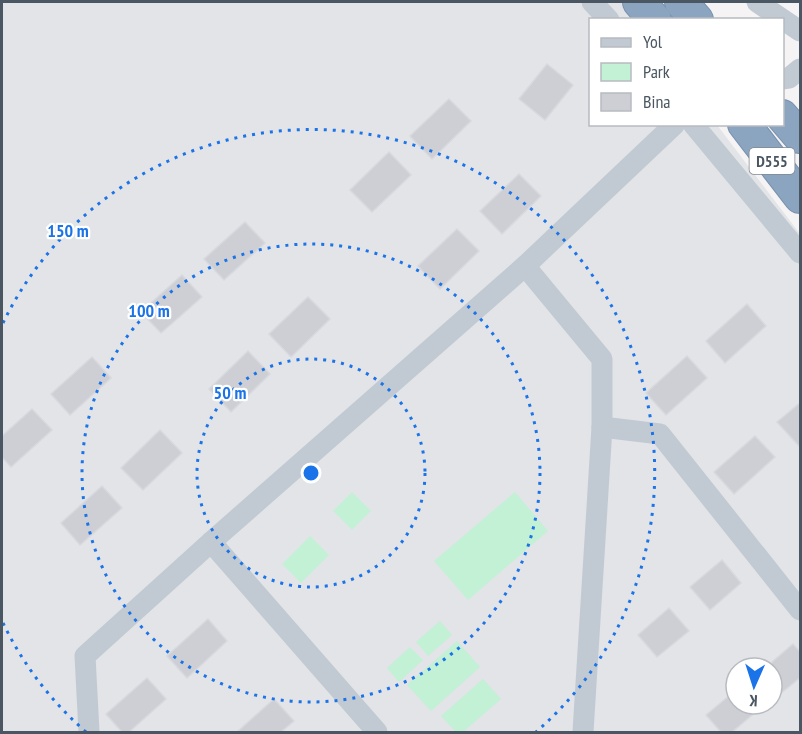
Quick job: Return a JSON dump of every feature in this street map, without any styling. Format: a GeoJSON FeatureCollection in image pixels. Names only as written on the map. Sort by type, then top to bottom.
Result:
{"type":"FeatureCollection","features":[{"type":"Feature","properties":{"kind":"highway"},"geometry":{"type":"LineString","coordinates":[[639,2],[653,18]]}},
{"type":"Feature","properties":{"kind":"highway"},"geometry":{"type":"LineString","coordinates":[[681,2],[695,18]]}},
{"type":"Feature","properties":{"kind":"highway","name":"D555"},"geometry":{"type":"LineString","coordinates":[[784,117],[801,137]]}},
{"type":"Feature","properties":{"kind":"highway","name":"D555"},"geometry":{"type":"LineString","coordinates":[[746,126],[801,197]]}},
{"type":"Feature","properties":{"kind":"street"},"geometry":{"type":"LineString","coordinates":[[592,2],[607,18]]}},
{"type":"Feature","properties":{"kind":"street"},"geometry":{"type":"LineString","coordinates":[[757,2],[781,18]]}},
{"type":"Feature","properties":{"kind":"street"},"geometry":{"type":"LineString","coordinates":[[784,20],[801,31]]}},
{"type":"Feature","properties":{"kind":"street"},"geometry":{"type":"LineString","coordinates":[[784,79],[801,69]]}},
{"type":"Feature","properties":{"kind":"street"},"geometry":{"type":"LineString","coordinates":[[89,732],[85,656],[525,266],[673,126]]}},
{"type":"Feature","properties":{"kind":"street"},"geometry":{"type":"LineString","coordinates":[[695,126],[801,253]]}},
{"type":"Feature","properties":{"kind":"street"},"geometry":{"type":"LineString","coordinates":[[525,266],[602,359],[602,427],[584,732]]}},
{"type":"Feature","properties":{"kind":"street"},"geometry":{"type":"LineString","coordinates":[[602,427],[660,434],[801,610]]}},
{"type":"Feature","properties":{"kind":"street"},"geometry":{"type":"LineString","coordinates":[[211,542],[368,729]]}},
{"type":"Feature","properties":{"kind":"shaded area"},"geometry":{"type":"Polygon","coordinates":[[[2,2],[622,2],[636,18],[589,18],[589,126],[718,126],[800,234],[800,732],[2,732],[2,2]]]}},
{"type":"Feature","properties":{"kind":"green space"},"geometry":{"type":"Polygon","coordinates":[[[352,492],[371,511],[352,530],[333,511],[352,492]]]}},
{"type":"Feature","properties":{"kind":"green space"},"geometry":{"type":"Polygon","coordinates":[[[515,492],[548,531],[468,600],[434,561],[515,492]]]}},
{"type":"Feature","properties":{"kind":"green space"},"geometry":{"type":"Polygon","coordinates":[[[310,536],[329,555],[301,583],[282,564],[310,536]]]}},
{"type":"Feature","properties":{"kind":"green space"},"geometry":{"type":"Polygon","coordinates":[[[440,621],[452,635],[428,656],[416,642],[440,621]]]}},
{"type":"Feature","properties":{"kind":"green space"},"geometry":{"type":"Polygon","coordinates":[[[457,641],[480,667],[431,711],[407,685],[457,641]]]}},
{"type":"Feature","properties":{"kind":"green space"},"geometry":{"type":"Polygon","coordinates":[[[410,647],[423,660],[399,682],[387,668],[410,647]]]}},
{"type":"Feature","properties":{"kind":"green space"},"geometry":{"type":"Polygon","coordinates":[[[483,679],[501,699],[463,732],[456,732],[441,716],[483,679]]]}},
{"type":"Feature","properties":{"kind":"building"},"geometry":{"type":"Polygon","coordinates":[[[547,64],[573,85],[545,120],[519,99],[547,64]]]}},
{"type":"Feature","properties":{"kind":"building"},"geometry":{"type":"Polygon","coordinates":[[[449,99],[471,121],[432,159],[410,136],[449,99]]]}},
{"type":"Feature","properties":{"kind":"building"},"geometry":{"type":"Polygon","coordinates":[[[389,152],[411,175],[372,212],[350,190],[389,152]]]}},
{"type":"Feature","properties":{"kind":"building"},"geometry":{"type":"Polygon","coordinates":[[[519,174],[541,196],[502,234],[480,211],[519,174]]]}},
{"type":"Feature","properties":{"kind":"building"},"geometry":{"type":"Polygon","coordinates":[[[245,222],[265,243],[224,280],[204,259],[245,222]]]}},
{"type":"Feature","properties":{"kind":"building"},"geometry":{"type":"Polygon","coordinates":[[[457,229],[479,251],[440,289],[418,266],[457,229]]]}},
{"type":"Feature","properties":{"kind":"building"},"geometry":{"type":"Polygon","coordinates":[[[182,275],[202,297],[161,333],[141,312],[182,275]]]}},
{"type":"Feature","properties":{"kind":"building"},"geometry":{"type":"Polygon","coordinates":[[[308,297],[330,319],[291,357],[269,334],[308,297]]]}},
{"type":"Feature","properties":{"kind":"building"},"geometry":{"type":"Polygon","coordinates":[[[747,304],[766,326],[725,363],[706,341],[747,304]]]}},
{"type":"Feature","properties":{"kind":"building"},"geometry":{"type":"Polygon","coordinates":[[[248,351],[270,374],[231,412],[209,389],[248,351]]]}},
{"type":"Feature","properties":{"kind":"building"},"geometry":{"type":"Polygon","coordinates":[[[687,356],[707,378],[666,415],[646,393],[687,356]]]}},
{"type":"Feature","properties":{"kind":"building"},"geometry":{"type":"Polygon","coordinates":[[[92,357],[111,378],[70,415],[51,394],[92,357]]]}},
{"type":"Feature","properties":{"kind":"building"},"geometry":{"type":"Polygon","coordinates":[[[801,402],[801,448],[777,422],[801,402]]]}},
{"type":"Feature","properties":{"kind":"building"},"geometry":{"type":"Polygon","coordinates":[[[32,409],[52,430],[11,467],[2,457],[2,436],[32,409]]]}},
{"type":"Feature","properties":{"kind":"building"},"geometry":{"type":"Polygon","coordinates":[[[160,430],[182,453],[143,490],[121,468],[160,430]]]}},
{"type":"Feature","properties":{"kind":"building"},"geometry":{"type":"Polygon","coordinates":[[[755,436],[775,457],[734,494],[714,472],[755,436]]]}},
{"type":"Feature","properties":{"kind":"building"},"geometry":{"type":"Polygon","coordinates":[[[102,486],[122,508],[80,545],[61,523],[102,486]]]}},
{"type":"Feature","properties":{"kind":"building"},"geometry":{"type":"Polygon","coordinates":[[[722,560],[741,583],[710,610],[690,587],[722,560]]]}},
{"type":"Feature","properties":{"kind":"building"},"geometry":{"type":"Polygon","coordinates":[[[669,608],[689,631],[657,657],[638,635],[669,608]]]}},
{"type":"Feature","properties":{"kind":"building"},"geometry":{"type":"Polygon","coordinates":[[[208,619],[227,641],[187,678],[167,656],[208,619]]]}},
{"type":"Feature","properties":{"kind":"building"},"geometry":{"type":"Polygon","coordinates":[[[793,644],[801,653],[801,677],[784,691],[784,656],[779,656],[793,644]]]}},
{"type":"Feature","properties":{"kind":"building"},"geometry":{"type":"Polygon","coordinates":[[[147,678],[166,699],[129,732],[122,732],[106,714],[147,678]]]}},
{"type":"Feature","properties":{"kind":"building"},"geometry":{"type":"Polygon","coordinates":[[[274,699],[294,721],[281,732],[237,732],[274,699]]]}},
{"type":"Feature","properties":{"kind":"building"},"geometry":{"type":"Polygon","coordinates":[[[724,700],[724,716],[751,716],[732,732],[721,732],[706,715],[724,700]]]}}]}
